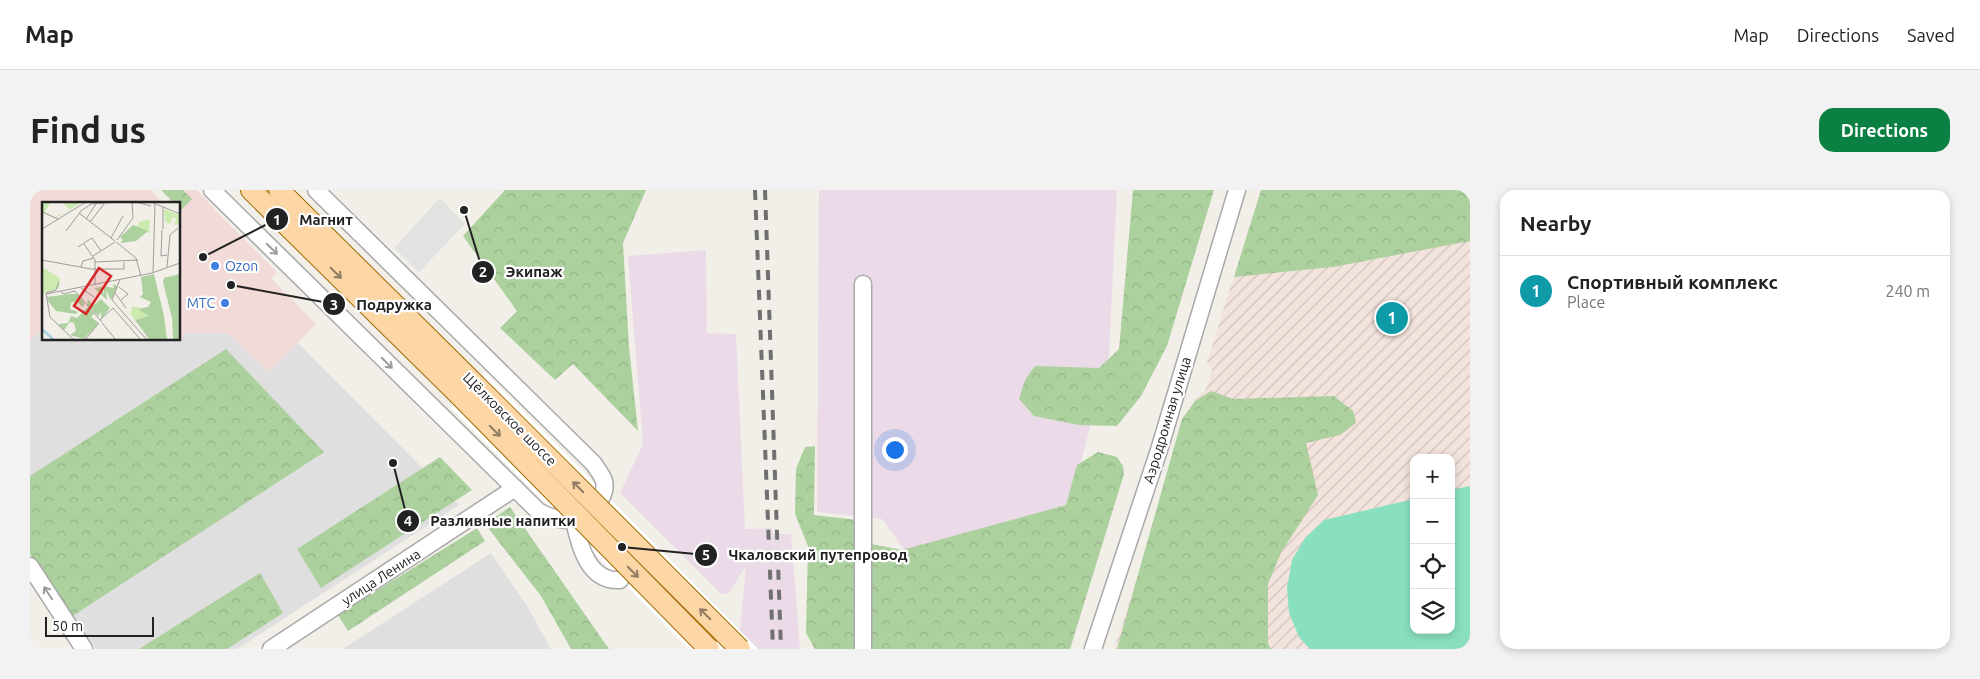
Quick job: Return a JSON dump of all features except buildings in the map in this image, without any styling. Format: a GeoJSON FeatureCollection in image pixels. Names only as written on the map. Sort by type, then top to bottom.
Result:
{"type":"FeatureCollection","features":[{"type":"Feature","properties":{"kind":"main road","name":"Щёлковское шоссе"},"geometry":{"type":"LineString","coordinates":[[252,190],[468,390],[740,649]]}},
{"type":"Feature","properties":{"kind":"main road","name":"Щёлковское шоссе"},"geometry":{"type":"LineString","coordinates":[[279,190],[709,649]]}},
{"type":"Feature","properties":{"kind":"street"},"geometry":{"type":"LineString","coordinates":[[212,190],[538,511],[550,518],[574,520],[582,517],[601,498],[604,491],[604,482],[594,464],[316,190]]}},
{"type":"Feature","properties":{"kind":"street","name":"Аэродромная улица"},"geometry":{"type":"LineString","coordinates":[[1093,649],[1162,441],[1237,190]]}},
{"type":"Feature","properties":{"kind":"street"},"geometry":{"type":"LineString","coordinates":[[863,284],[863,649]]}},
{"type":"Feature","properties":{"kind":"street","name":"улица Ленина"},"geometry":{"type":"LineString","coordinates":[[271,649],[515,488]]}},
{"type":"Feature","properties":{"kind":"street"},"geometry":{"type":"LineString","coordinates":[[574,520],[580,544],[592,570],[602,576],[620,580]]}},
{"type":"Feature","properties":{"kind":"street"},"geometry":{"type":"LineString","coordinates":[[30,566],[84,649]]}},
{"type":"Feature","properties":{"kind":"shaded area"},"geometry":{"type":"Polygon","coordinates":[[[30,190],[151,190],[162,202],[42,202],[42,331],[30,340],[30,190]]]}},
{"type":"Feature","properties":{"kind":"shaded area"},"geometry":{"type":"Polygon","coordinates":[[[179,190],[197,190],[277,272],[271,278],[316,324],[269,372],[228,333],[187,333],[180,339],[180,202],[166,202],[179,190]]]}},
{"type":"Feature","properties":{"kind":"shaded area"},"geometry":{"type":"Polygon","coordinates":[[[819,190],[1117,190],[1109,356],[1069,506],[905,551],[882,519],[817,512],[819,190]]]}},
{"type":"Feature","properties":{"kind":"shaded area"},"geometry":{"type":"Polygon","coordinates":[[[1261,190],[1470,190],[1470,649],[1114,649],[1195,400],[1205,391],[1212,370],[1207,362],[1261,190]]]}},
{"type":"Feature","properties":{"kind":"shaded area"},"geometry":{"type":"Polygon","coordinates":[[[440,198],[465,224],[419,272],[394,248],[440,198]]]}},
{"type":"Feature","properties":{"kind":"shaded area"},"geometry":{"type":"Polygon","coordinates":[[[706,250],[707,333],[736,334],[745,529],[772,528],[773,534],[791,534],[800,649],[738,649],[746,566],[728,594],[721,594],[620,493],[643,444],[628,256],[706,250]]]}},
{"type":"Feature","properties":{"kind":"shaded area"},"geometry":{"type":"Polygon","coordinates":[[[42,331],[42,340],[180,340],[187,333],[228,333],[269,371],[298,343],[459,505],[237,649],[96,649],[30,548],[30,340],[42,331]]]}},
{"type":"Feature","properties":{"kind":"shaded area"},"geometry":{"type":"Polygon","coordinates":[[[491,553],[527,606],[551,649],[343,649],[491,553]]]}},
{"type":"Feature","properties":{"kind":"green space"},"geometry":{"type":"Polygon","coordinates":[[[161,190],[183,190],[192,199],[181,210],[180,202],[173,202],[161,190]]]}},
{"type":"Feature","properties":{"kind":"green space"},"geometry":{"type":"Polygon","coordinates":[[[505,190],[646,190],[623,243],[629,347],[638,431],[573,364],[555,380],[500,328],[517,311],[463,236],[505,190]]]}},
{"type":"Feature","properties":{"kind":"green space"},"geometry":{"type":"Polygon","coordinates":[[[1133,190],[1214,190],[1167,346],[1141,396],[1117,426],[1079,425],[1034,416],[1019,399],[1025,380],[1035,366],[1099,368],[1119,349],[1133,190]]]}},
{"type":"Feature","properties":{"kind":"green space"},"geometry":{"type":"Polygon","coordinates":[[[1261,190],[1470,190],[1470,241],[1333,267],[1234,277],[1261,190]]]}},
{"type":"Feature","properties":{"kind":"green space"},"geometry":{"type":"Polygon","coordinates":[[[226,349],[324,452],[71,617],[30,554],[30,476],[226,349]]]}},
{"type":"Feature","properties":{"kind":"green space"},"geometry":{"type":"Polygon","coordinates":[[[1211,391],[1233,399],[1334,396],[1353,411],[1356,423],[1340,435],[1306,443],[1318,495],[1281,553],[1268,584],[1268,643],[1271,649],[1117,649],[1182,419],[1195,401],[1211,391]]]}},
{"type":"Feature","properties":{"kind":"green space"},"geometry":{"type":"Polygon","coordinates":[[[815,446],[814,515],[866,521],[866,543],[902,550],[1066,505],[1077,465],[1098,452],[1117,457],[1123,466],[1124,474],[1070,649],[815,649],[806,633],[808,546],[795,514],[796,469],[805,447],[815,446]]]}},
{"type":"Feature","properties":{"kind":"green space"},"geometry":{"type":"Polygon","coordinates":[[[440,457],[472,490],[321,588],[297,549],[440,457]]]}},
{"type":"Feature","properties":{"kind":"green space"},"geometry":{"type":"Polygon","coordinates":[[[1470,486],[1470,649],[1310,649],[1299,637],[1289,613],[1287,588],[1292,560],[1305,538],[1324,520],[1410,500],[1410,634],[1455,634],[1455,489],[1470,486]]]}},
{"type":"Feature","properties":{"kind":"green space"},"geometry":{"type":"Polygon","coordinates":[[[510,507],[609,649],[571,649],[541,596],[485,524],[510,507]]]}},
{"type":"Feature","properties":{"kind":"green space"},"geometry":{"type":"Polygon","coordinates":[[[477,528],[485,541],[348,631],[338,615],[477,528]]]}},
{"type":"Feature","properties":{"kind":"green space"},"geometry":{"type":"Polygon","coordinates":[[[260,573],[283,613],[227,649],[139,649],[260,573]]]}},
{"type":"Feature","properties":{"kind":"pier"},"geometry":{"type":"Polygon","coordinates":[[[485,372],[758,649],[689,649],[450,407],[485,372]]]}},
{"type":"Feature","properties":{"kind":"railway"},"geometry":{"type":"LineString","coordinates":[[755,190],[773,649]]}},
{"type":"Feature","properties":{"kind":"railway"},"geometry":{"type":"LineString","coordinates":[[765,190],[781,649]]}},
{"type":"Feature","properties":{"kind":"place","name":"Экипаж"},"geometry":{"type":"Point","coordinates":[464,210]}},
{"type":"Feature","properties":{"kind":"place","name":"Магнит"},"geometry":{"type":"Point","coordinates":[203,257]}},
{"type":"Feature","properties":{"kind":"place","name":"Ozon"},"geometry":{"type":"Point","coordinates":[215,266]}},
{"type":"Feature","properties":{"kind":"place","name":"Подружка"},"geometry":{"type":"Point","coordinates":[231,285]}},
{"type":"Feature","properties":{"kind":"place","name":"МТС"},"geometry":{"type":"Point","coordinates":[225,303]}},
{"type":"Feature","properties":{"kind":"place","name":"Спортивный комплекс"},"geometry":{"type":"Point","coordinates":[1392,318]}},
{"type":"Feature","properties":{"kind":"place","name":"Разливные напитки"},"geometry":{"type":"Point","coordinates":[393,463]}},
{"type":"Feature","properties":{"kind":"place","name":"Чкаловский путепровод"},"geometry":{"type":"Point","coordinates":[622,547]}}]}
